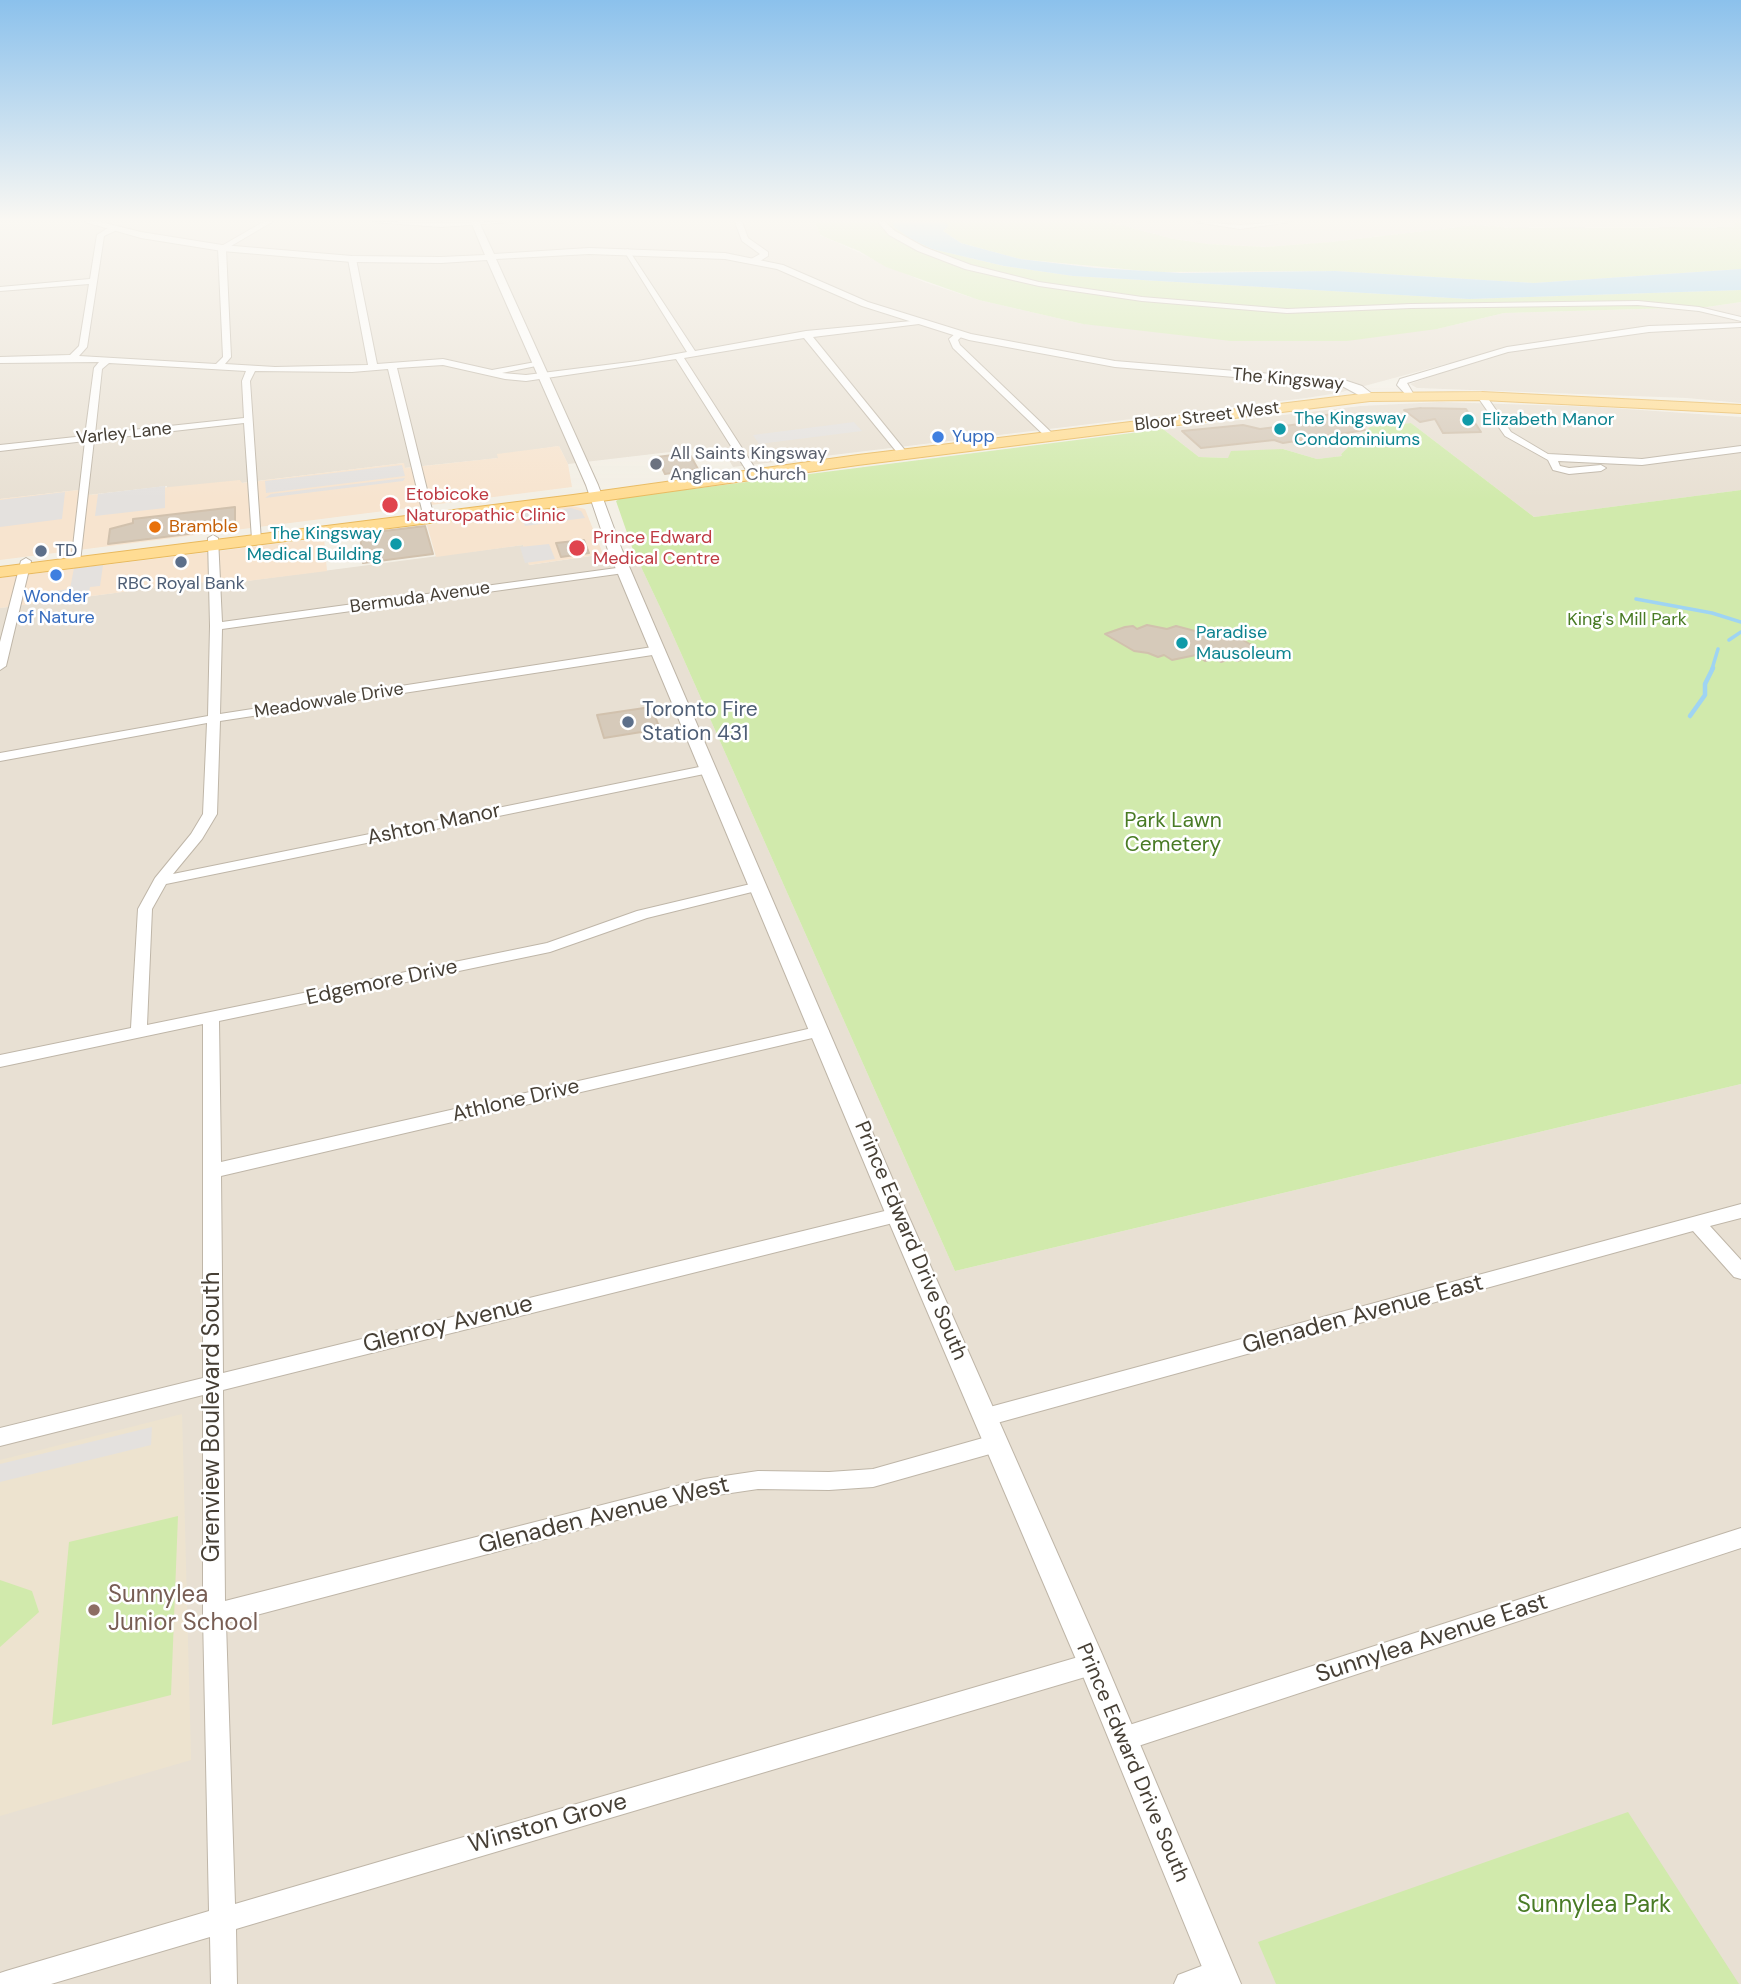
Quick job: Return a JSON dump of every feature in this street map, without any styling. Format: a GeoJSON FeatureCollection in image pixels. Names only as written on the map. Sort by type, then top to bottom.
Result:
{"type":"FeatureCollection","features":[{"type":"Feature","properties":{"kind":"main road","name":"Bloor Street West"},"geometry":{"type":"LineString","coordinates":[[0,565],[76,559],[596,493],[699,484],[716,478],[753,473],[1370,397],[1482,396],[1741,409]]}},
{"type":"Feature","properties":{"kind":"main road","name":"Bloor Street West"},"geometry":{"type":"LineString","coordinates":[[0,572],[25,565]]}},
{"type":"Feature","properties":{"kind":"street"},"geometry":{"type":"LineString","coordinates":[[72,358],[83,347],[88,315]]}},
{"type":"Feature","properties":{"kind":"street"},"geometry":{"type":"LineString","coordinates":[[217,368],[227,357],[225,315]]}},
{"type":"Feature","properties":{"kind":"street"},"geometry":{"type":"LineString","coordinates":[[363,315],[373,368]]}},
{"type":"Feature","properties":{"kind":"street","name":"Prince Edward Drive South"},"geometry":{"type":"LineString","coordinates":[[517,315],[596,493],[624,570],[897,1215],[1092,1664],[1222,1978]]}},
{"type":"Feature","properties":{"kind":"street"},"geometry":{"type":"LineString","coordinates":[[668,315],[692,353]]}},
{"type":"Feature","properties":{"kind":"street"},"geometry":{"type":"LineString","coordinates":[[883,326],[893,320],[892,315]]}},
{"type":"Feature","properties":{"kind":"street","name":"The Kingsway"},"geometry":{"type":"LineString","coordinates":[[897,315],[960,335],[1115,364],[1344,383],[1370,397]]}},
{"type":"Feature","properties":{"kind":"street"},"geometry":{"type":"LineString","coordinates":[[0,360],[72,358],[251,370],[373,368],[443,362],[512,377],[544,376],[638,364],[806,334],[919,322]]}},
{"type":"Feature","properties":{"kind":"street"},"geometry":{"type":"LineString","coordinates":[[1409,395],[1401,384],[1403,381],[1507,350],[1649,329],[1741,326]]}},
{"type":"Feature","properties":{"kind":"street"},"geometry":{"type":"LineString","coordinates":[[806,334],[903,454]]}},
{"type":"Feature","properties":{"kind":"street"},"geometry":{"type":"LineString","coordinates":[[960,335],[953,339],[956,346],[1050,436]]}},
{"type":"Feature","properties":{"kind":"street"},"geometry":{"type":"LineString","coordinates":[[678,355],[753,473]]}},
{"type":"Feature","properties":{"kind":"street"},"geometry":{"type":"LineString","coordinates":[[76,559],[97,368],[107,360]]}},
{"type":"Feature","properties":{"kind":"street"},"geometry":{"type":"LineString","coordinates":[[490,373],[538,363]]}},
{"type":"Feature","properties":{"kind":"street"},"geometry":{"type":"LineString","coordinates":[[393,366],[428,514]]}},
{"type":"Feature","properties":{"kind":"street"},"geometry":{"type":"LineString","coordinates":[[251,370],[246,381],[256,536]]}},
{"type":"Feature","properties":{"kind":"street"},"geometry":{"type":"LineString","coordinates":[[1482,396],[1508,434],[1541,456],[1553,458],[1552,463],[1556,468],[1569,471],[1595,470],[1620,463],[1741,449]]}},
{"type":"Feature","properties":{"kind":"street","name":"Varley Lane"},"geometry":{"type":"LineString","coordinates":[[0,448],[248,420]]}},
{"type":"Feature","properties":{"kind":"street"},"geometry":{"type":"LineString","coordinates":[[139,1034],[145,909],[160,881],[197,836],[210,814],[216,718],[213,541]]}},
{"type":"Feature","properties":{"kind":"street"},"geometry":{"type":"LineString","coordinates":[[0,666],[25,565]]}},
{"type":"Feature","properties":{"kind":"street","name":"Bermuda Avenue"},"geometry":{"type":"LineString","coordinates":[[216,626],[624,570]]}},
{"type":"Feature","properties":{"kind":"street","name":"Meadowvale Drive"},"geometry":{"type":"LineString","coordinates":[[0,757],[216,718],[659,650]]}},
{"type":"Feature","properties":{"kind":"street","name":"Ashton Manor"},"geometry":{"type":"LineString","coordinates":[[160,881],[709,769]]}},
{"type":"Feature","properties":{"kind":"street","name":"Edgemore Drive"},"geometry":{"type":"LineString","coordinates":[[0,1061],[550,947],[642,914],[759,886]]}},
{"type":"Feature","properties":{"kind":"street","name":"Grenview Boulevard South"},"geometry":{"type":"LineString","coordinates":[[211,1018],[214,1615],[224,1984]]}},
{"type":"Feature","properties":{"kind":"street","name":"Athlone Drive"},"geometry":{"type":"LineString","coordinates":[[212,1171],[821,1031]]}},
{"type":"Feature","properties":{"kind":"street","name":"Glenaden Avenue East"},"geometry":{"type":"LineString","coordinates":[[991,1430],[1741,1212]]}},
{"type":"Feature","properties":{"kind":"street","name":"Glenroy Avenue"},"geometry":{"type":"LineString","coordinates":[[0,1437],[897,1215]]}},
{"type":"Feature","properties":{"kind":"street"},"geometry":{"type":"LineString","coordinates":[[1697,1224],[1741,1272]]}},
{"type":"Feature","properties":{"kind":"street","name":"Glenaden Avenue West"},"geometry":{"type":"LineString","coordinates":[[214,1615],[704,1488],[758,1480],[841,1481],[873,1478],[991,1430]]}},
{"type":"Feature","properties":{"kind":"street","name":"Sunnylea Avenue East"},"geometry":{"type":"LineString","coordinates":[[1123,1739],[1741,1538]]}},
{"type":"Feature","properties":{"kind":"street","name":"Winston Grove"},"geometry":{"type":"LineString","coordinates":[[6,1984],[1092,1664]]}},
{"type":"Feature","properties":{"kind":"street"},"geometry":{"type":"LineString","coordinates":[[1187,1984],[1222,1978]]}},
{"type":"Feature","properties":{"kind":"shaded area"},"geometry":{"type":"Polygon","coordinates":[[[0,315],[1042,315],[1083,324],[1437,329],[1497,315],[1741,315],[1741,321],[1737,322],[1741,325],[1741,403],[1687,398],[1417,388],[1410,384],[1460,366],[1450,363],[1338,393],[1306,398],[733,467],[721,446],[568,464],[559,446],[498,455],[499,458],[404,468],[404,463],[241,483],[167,486],[88,495],[87,489],[0,499],[0,315]]]}},
{"type":"Feature","properties":{"kind":"shaded area"},"geometry":{"type":"Polygon","coordinates":[[[1441,402],[1598,407],[1741,417],[1741,490],[1534,517],[1411,423],[1370,427],[1341,454],[1343,456],[1317,459],[1283,449],[1229,458],[1199,457],[1163,429],[1361,406],[1441,402]]]}},
{"type":"Feature","properties":{"kind":"shaded area"},"geometry":{"type":"Polygon","coordinates":[[[854,422],[862,431],[759,444],[753,435],[854,422]]]}},
{"type":"Feature","properties":{"kind":"shaded area"},"geometry":{"type":"Polygon","coordinates":[[[559,446],[568,464],[572,487],[0,560],[0,499],[87,489],[89,495],[240,480],[242,483],[404,463],[405,468],[498,458],[497,454],[559,446]]]}},
{"type":"Feature","properties":{"kind":"shaded area"},"geometry":{"type":"Polygon","coordinates":[[[402,465],[405,476],[266,493],[265,481],[402,465]]]}},
{"type":"Feature","properties":{"kind":"shaded area"},"geometry":{"type":"Polygon","coordinates":[[[405,478],[403,481],[265,498],[271,494],[405,478]]]}},
{"type":"Feature","properties":{"kind":"shaded area"},"geometry":{"type":"Polygon","coordinates":[[[165,486],[165,508],[95,516],[98,494],[165,486]]]}},
{"type":"Feature","properties":{"kind":"shaded area"},"geometry":{"type":"Polygon","coordinates":[[[65,492],[62,519],[0,527],[0,500],[65,492]]]}},
{"type":"Feature","properties":{"kind":"shaded area"},"geometry":{"type":"Polygon","coordinates":[[[572,506],[585,509],[603,554],[529,565],[523,545],[436,557],[427,525],[572,506]]]}},
{"type":"Feature","properties":{"kind":"shaded area"},"geometry":{"type":"Polygon","coordinates":[[[571,508],[581,511],[585,518],[525,526],[521,514],[571,508]]]}},
{"type":"Feature","properties":{"kind":"shaded area"},"geometry":{"type":"Polygon","coordinates":[[[324,538],[327,571],[223,584],[199,582],[0,608],[0,578],[324,538]]]}},
{"type":"Feature","properties":{"kind":"shaded area"},"geometry":{"type":"Polygon","coordinates":[[[549,544],[555,559],[525,563],[520,547],[549,544]]]}},
{"type":"Feature","properties":{"kind":"shaded area"},"geometry":{"type":"Polygon","coordinates":[[[523,545],[529,565],[633,550],[955,1271],[1741,1084],[1741,1984],[0,1984],[0,608],[199,582],[223,584],[523,545]]]}},
{"type":"Feature","properties":{"kind":"shaded area"},"geometry":{"type":"Polygon","coordinates":[[[103,565],[100,586],[90,587],[89,592],[34,599],[35,593],[70,589],[74,568],[103,565]]]}},
{"type":"Feature","properties":{"kind":"shaded area","name":"Sunnylea Junior School"},"geometry":{"type":"Polygon","coordinates":[[[182,1414],[191,1760],[0,1816],[0,1460],[182,1414]]]}},
{"type":"Feature","properties":{"kind":"shaded area"},"geometry":{"type":"Polygon","coordinates":[[[152,1427],[151,1445],[0,1482],[0,1464],[152,1427]]]}},
{"type":"Feature","properties":{"kind":"green space"},"geometry":{"type":"Polygon","coordinates":[[[1042,315],[1497,315],[1437,329],[1347,341],[1231,341],[1083,324],[1042,315]]]}},
{"type":"Feature","properties":{"kind":"green space","name":"Park Lawn Cemetery"},"geometry":{"type":"Polygon","coordinates":[[[1411,423],[1534,517],[1741,490],[1741,1084],[955,1271],[633,550],[616,501],[621,498],[1163,429],[1199,457],[1228,458],[1231,451],[1283,449],[1317,459],[1342,456],[1341,454],[1370,427],[1411,423]]]}},
{"type":"Feature","properties":{"kind":"green space"},"geometry":{"type":"Polygon","coordinates":[[[178,1516],[171,1695],[52,1725],[69,1542],[178,1516]]]}},
{"type":"Feature","properties":{"kind":"green space"},"geometry":{"type":"Polygon","coordinates":[[[0,1580],[32,1591],[39,1612],[0,1647],[0,1580]]]}},
{"type":"Feature","properties":{"kind":"green space","name":"Sunnylea Park"},"geometry":{"type":"Polygon","coordinates":[[[1628,1812],[1739,1984],[1276,1984],[1258,1942],[1628,1812]]]}},
{"type":"Feature","properties":{"kind":"building"},"geometry":{"type":"Polygon","coordinates":[[[1466,409],[1481,432],[1443,433],[1435,419],[1420,422],[1404,410],[1466,409]]]}},
{"type":"Feature","properties":{"kind":"building","name":"The Kingsway Condominiums"},"geometry":{"type":"Polygon","coordinates":[[[1341,413],[1365,430],[1283,443],[1274,440],[1201,448],[1182,431],[1243,425],[1260,429],[1300,424],[1304,422],[1301,420],[1306,419],[1303,418],[1341,413]]]}},
{"type":"Feature","properties":{"kind":"building"},"geometry":{"type":"Polygon","coordinates":[[[689,453],[698,469],[665,474],[657,457],[689,453]]]}},
{"type":"Feature","properties":{"kind":"building"},"geometry":{"type":"Polygon","coordinates":[[[235,507],[235,524],[228,529],[108,544],[110,529],[133,523],[133,519],[235,507]]]}},
{"type":"Feature","properties":{"kind":"building","name":"The Kingsway Medical Building"},"geometry":{"type":"Polygon","coordinates":[[[425,526],[433,554],[363,563],[360,534],[425,526]]]}},
{"type":"Feature","properties":{"kind":"building","name":"Prince Edward Medical Centre"},"geometry":{"type":"Polygon","coordinates":[[[584,540],[589,553],[561,557],[556,543],[584,540]]]}},
{"type":"Feature","properties":{"kind":"building","name":"Paradise Mausoleum"},"geometry":{"type":"Polygon","coordinates":[[[1147,625],[1167,629],[1176,626],[1210,635],[1228,631],[1263,652],[1237,661],[1232,658],[1221,662],[1215,658],[1205,661],[1196,655],[1172,660],[1164,655],[1158,657],[1134,651],[1105,634],[1125,627],[1133,626],[1137,629],[1147,625]]]}},
{"type":"Feature","properties":{"kind":"building","name":"Toronto Fire Station 431"},"geometry":{"type":"Polygon","coordinates":[[[651,707],[660,729],[604,738],[597,715],[651,707]]]}},
{"type":"Feature","properties":{"kind":"waterway"},"geometry":{"type":"LineString","coordinates":[[1636,599],[1712,613],[1741,622]]}},
{"type":"Feature","properties":{"kind":"waterway"},"geometry":{"type":"LineString","coordinates":[[1729,640],[1741,632]]}},
{"type":"Feature","properties":{"kind":"waterway"},"geometry":{"type":"LineString","coordinates":[[1712,669],[1718,649]]}},
{"type":"Feature","properties":{"kind":"waterway"},"geometry":{"type":"LineString","coordinates":[[1690,716],[1705,695],[1705,684],[1713,668]]}},
{"type":"Feature","properties":{"kind":"place","name":"Elizabeth Manor"},"geometry":{"type":"Point","coordinates":[1468,420]}},
{"type":"Feature","properties":{"kind":"place","name":"The Kingsway Condominiums"},"geometry":{"type":"Point","coordinates":[1280,429]}},
{"type":"Feature","properties":{"kind":"place","name":"Yupp"},"geometry":{"type":"Point","coordinates":[938,437]}},
{"type":"Feature","properties":{"kind":"place","name":"All Saints Kingsway Anglican Church"},"geometry":{"type":"Point","coordinates":[656,464]}},
{"type":"Feature","properties":{"kind":"place","name":"Etobicoke Naturopathic Clinic"},"geometry":{"type":"Point","coordinates":[390,505]}},
{"type":"Feature","properties":{"kind":"place","name":"Bramble"},"geometry":{"type":"Point","coordinates":[155,527]}},
{"type":"Feature","properties":{"kind":"place","name":"The Kingsway Medical Building"},"geometry":{"type":"Point","coordinates":[396,544]}},
{"type":"Feature","properties":{"kind":"place","name":"Prince Edward Medical Centre"},"geometry":{"type":"Point","coordinates":[577,548]}},
{"type":"Feature","properties":{"kind":"place","name":"TD"},"geometry":{"type":"Point","coordinates":[41,551]}},
{"type":"Feature","properties":{"kind":"place","name":"RBC Royal Bank"},"geometry":{"type":"Point","coordinates":[181,562]}},
{"type":"Feature","properties":{"kind":"place","name":"Wonder of Nature"},"geometry":{"type":"Point","coordinates":[56,575]}},
{"type":"Feature","properties":{"kind":"place","name":"Paradise Mausoleum"},"geometry":{"type":"Point","coordinates":[1182,643]}},
{"type":"Feature","properties":{"kind":"place","name":"Toronto Fire Station 431"},"geometry":{"type":"Point","coordinates":[628,722]}},
{"type":"Feature","properties":{"kind":"place","name":"Sunnylea Junior School"},"geometry":{"type":"Point","coordinates":[94,1610]}},
{"type":"Feature","properties":{"kind":"park label","name":"King's Mill Park"},"geometry":{"type":"Point","coordinates":[1627,620]}}]}
